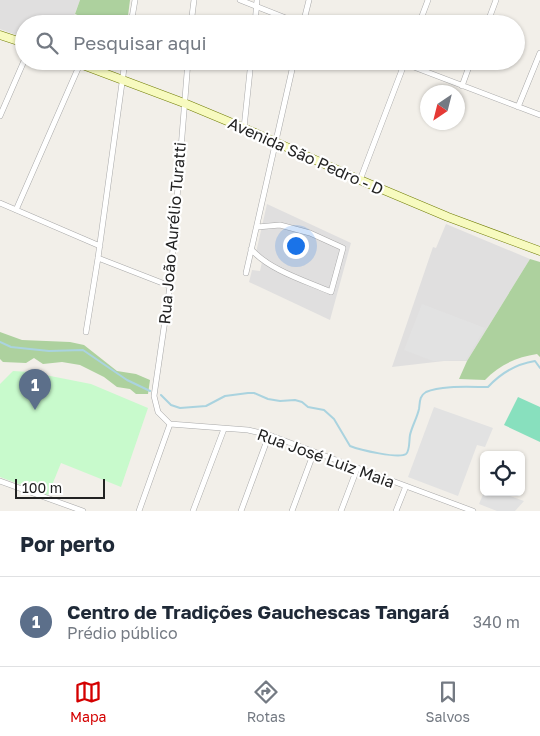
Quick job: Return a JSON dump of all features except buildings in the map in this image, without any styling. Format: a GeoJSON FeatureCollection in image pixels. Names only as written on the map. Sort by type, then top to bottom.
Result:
{"type":"FeatureCollection","features":[{"type":"Feature","properties":{"kind":"street"},"geometry":{"type":"LineString","coordinates":[[132,15],[135,0]]}},
{"type":"Feature","properties":{"kind":"street"},"geometry":{"type":"LineString","coordinates":[[192,15],[194,0]]}},
{"type":"Feature","properties":{"kind":"street"},"geometry":{"type":"LineString","coordinates":[[240,0],[278,15]]}},
{"type":"Feature","properties":{"kind":"street"},"geometry":{"type":"LineString","coordinates":[[256,15],[257,0]]}},
{"type":"Feature","properties":{"kind":"street"},"geometry":{"type":"LineString","coordinates":[[305,15],[309,0]]}},
{"type":"Feature","properties":{"kind":"street"},"geometry":{"type":"LineString","coordinates":[[422,15],[428,0]]}},
{"type":"Feature","properties":{"kind":"street"},"geometry":{"type":"LineString","coordinates":[[490,15],[496,0]]}},
{"type":"Feature","properties":{"kind":"street"},"geometry":{"type":"LineString","coordinates":[[0,35],[15,40]]}},
{"type":"Feature","properties":{"kind":"street"},"geometry":{"type":"LineString","coordinates":[[518,107],[540,53]]}},
{"type":"Feature","properties":{"kind":"street"},"geometry":{"type":"LineString","coordinates":[[0,116],[20,70]]}},
{"type":"Feature","properties":{"kind":"street"},"geometry":{"type":"LineString","coordinates":[[16,210],[77,70]]}},
{"type":"Feature","properties":{"kind":"street","name":"Avenida São Pedro - D"},"geometry":{"type":"LineString","coordinates":[[97,70],[244,128],[448,217],[540,251]]}},
{"type":"Feature","properties":{"kind":"street"},"geometry":{"type":"LineString","coordinates":[[86,332],[100,246],[124,70]]}},
{"type":"Feature","properties":{"kind":"street","name":"Rua João Aurélio Turatti"},"geometry":{"type":"LineString","coordinates":[[170,424],[160,416],[154,396],[170,286],[187,70]]}},
{"type":"Feature","properties":{"kind":"street"},"geometry":{"type":"LineString","coordinates":[[244,128],[250,70]]}},
{"type":"Feature","properties":{"kind":"street"},"geometry":{"type":"LineString","coordinates":[[246,273],[292,70]]}},
{"type":"Feature","properties":{"kind":"street"},"geometry":{"type":"LineString","coordinates":[[360,180],[402,70]]}},
{"type":"Feature","properties":{"kind":"street"},"geometry":{"type":"LineString","coordinates":[[424,70],[460,85]]}},
{"type":"Feature","properties":{"kind":"street"},"geometry":{"type":"LineString","coordinates":[[462,85],[468,70]]}},
{"type":"Feature","properties":{"kind":"street"},"geometry":{"type":"LineString","coordinates":[[465,87],[540,115]]}},
{"type":"Feature","properties":{"kind":"street"},"geometry":{"type":"LineString","coordinates":[[0,203],[100,246]]}},
{"type":"Feature","properties":{"kind":"street"},"geometry":{"type":"LineString","coordinates":[[251,249],[257,257],[270,265],[331,292],[344,248],[310,233],[280,224],[257,227]]}},
{"type":"Feature","properties":{"kind":"street"},"geometry":{"type":"LineString","coordinates":[[98,258],[170,286]]}},
{"type":"Feature","properties":{"kind":"street"},"geometry":{"type":"LineString","coordinates":[[139,511],[170,424]]}},
{"type":"Feature","properties":{"kind":"street","name":"Rua José Luiz Maia"},"geometry":{"type":"LineString","coordinates":[[170,424],[248,430],[269,435],[473,511]]}},
{"type":"Feature","properties":{"kind":"street"},"geometry":{"type":"LineString","coordinates":[[193,511],[224,428]]}},
{"type":"Feature","properties":{"kind":"street"},"geometry":{"type":"LineString","coordinates":[[241,511],[269,435]]}},
{"type":"Feature","properties":{"kind":"street"},"geometry":{"type":"LineString","coordinates":[[292,511],[314,452]]}},
{"type":"Feature","properties":{"kind":"street"},"geometry":{"type":"LineString","coordinates":[[341,511],[357,469]]}},
{"type":"Feature","properties":{"kind":"street"},"geometry":{"type":"LineString","coordinates":[[0,481],[72,509],[83,511]]}},
{"type":"Feature","properties":{"kind":"street"},"geometry":{"type":"LineString","coordinates":[[396,511],[406,486]]}},
{"type":"Feature","properties":{"kind":"shaded area"},"geometry":{"type":"Polygon","coordinates":[[[0,0],[80,0],[74,15],[15,15],[15,35],[0,29],[0,0]]]}},
{"type":"Feature","properties":{"kind":"shaded area"},"geometry":{"type":"Polygon","coordinates":[[[267,204],[351,243],[330,320],[249,282],[252,270],[260,271],[262,262],[255,257],[267,204]]]}},
{"type":"Feature","properties":{"kind":"shaded area"},"geometry":{"type":"Polygon","coordinates":[[[446,224],[530,259],[467,361],[444,361],[392,367],[433,247],[436,248],[446,224]]]}},
{"type":"Feature","properties":{"kind":"shaded area"},"geometry":{"type":"Polygon","coordinates":[[[422,304],[485,328],[466,360],[433,361],[404,350],[422,304]]]}},
{"type":"Feature","properties":{"kind":"shaded area"},"geometry":{"type":"Polygon","coordinates":[[[434,407],[493,428],[485,447],[477,445],[458,496],[408,477],[434,407]]]}},
{"type":"Feature","properties":{"kind":"shaded area"},"geometry":{"type":"Polygon","coordinates":[[[482,496],[510,496],[524,501],[515,511],[497,511],[479,504],[482,496]]]}},
{"type":"Feature","properties":{"kind":"green space"},"geometry":{"type":"Polygon","coordinates":[[[80,0],[130,0],[128,15],[75,14],[80,0]]]}},
{"type":"Feature","properties":{"kind":"green space"},"geometry":{"type":"Polygon","coordinates":[[[530,259],[540,262],[540,357],[537,354],[522,357],[502,366],[485,380],[459,379],[467,361],[530,259]]]}},
{"type":"Feature","properties":{"kind":"green space"},"geometry":{"type":"Polygon","coordinates":[[[0,332],[22,340],[70,342],[84,345],[117,371],[136,374],[150,380],[148,394],[136,394],[130,389],[117,387],[104,377],[80,365],[62,362],[43,364],[34,358],[26,363],[3,362],[0,359],[0,332]]]}},
{"type":"Feature","properties":{"kind":"green space"},"geometry":{"type":"Polygon","coordinates":[[[13,371],[30,372],[91,384],[148,408],[121,487],[61,463],[48,495],[0,477],[0,384],[13,371]]]}},
{"type":"Feature","properties":{"kind":"green space"},"geometry":{"type":"Polygon","coordinates":[[[518,397],[540,407],[540,442],[504,425],[518,397]]]}},
{"type":"Feature","properties":{"kind":"waterway"},"geometry":{"type":"LineString","coordinates":[[0,342],[11,347],[49,351],[83,350],[127,380],[150,391]]}},
{"type":"Feature","properties":{"kind":"waterway"},"geometry":{"type":"LineString","coordinates":[[161,395],[171,405],[180,408],[206,406],[225,396],[248,393],[280,401],[295,400],[302,402],[308,407],[324,410],[334,419],[350,446],[379,453],[402,455],[406,454],[408,450],[410,435],[420,400],[426,392],[448,387],[488,387],[509,370],[528,362],[535,361],[540,368]]}},
{"type":"Feature","properties":{"kind":"place","name":"Centro de Tradições Gauchescas Tangará"},"geometry":{"type":"Point","coordinates":[35,410]}}]}
